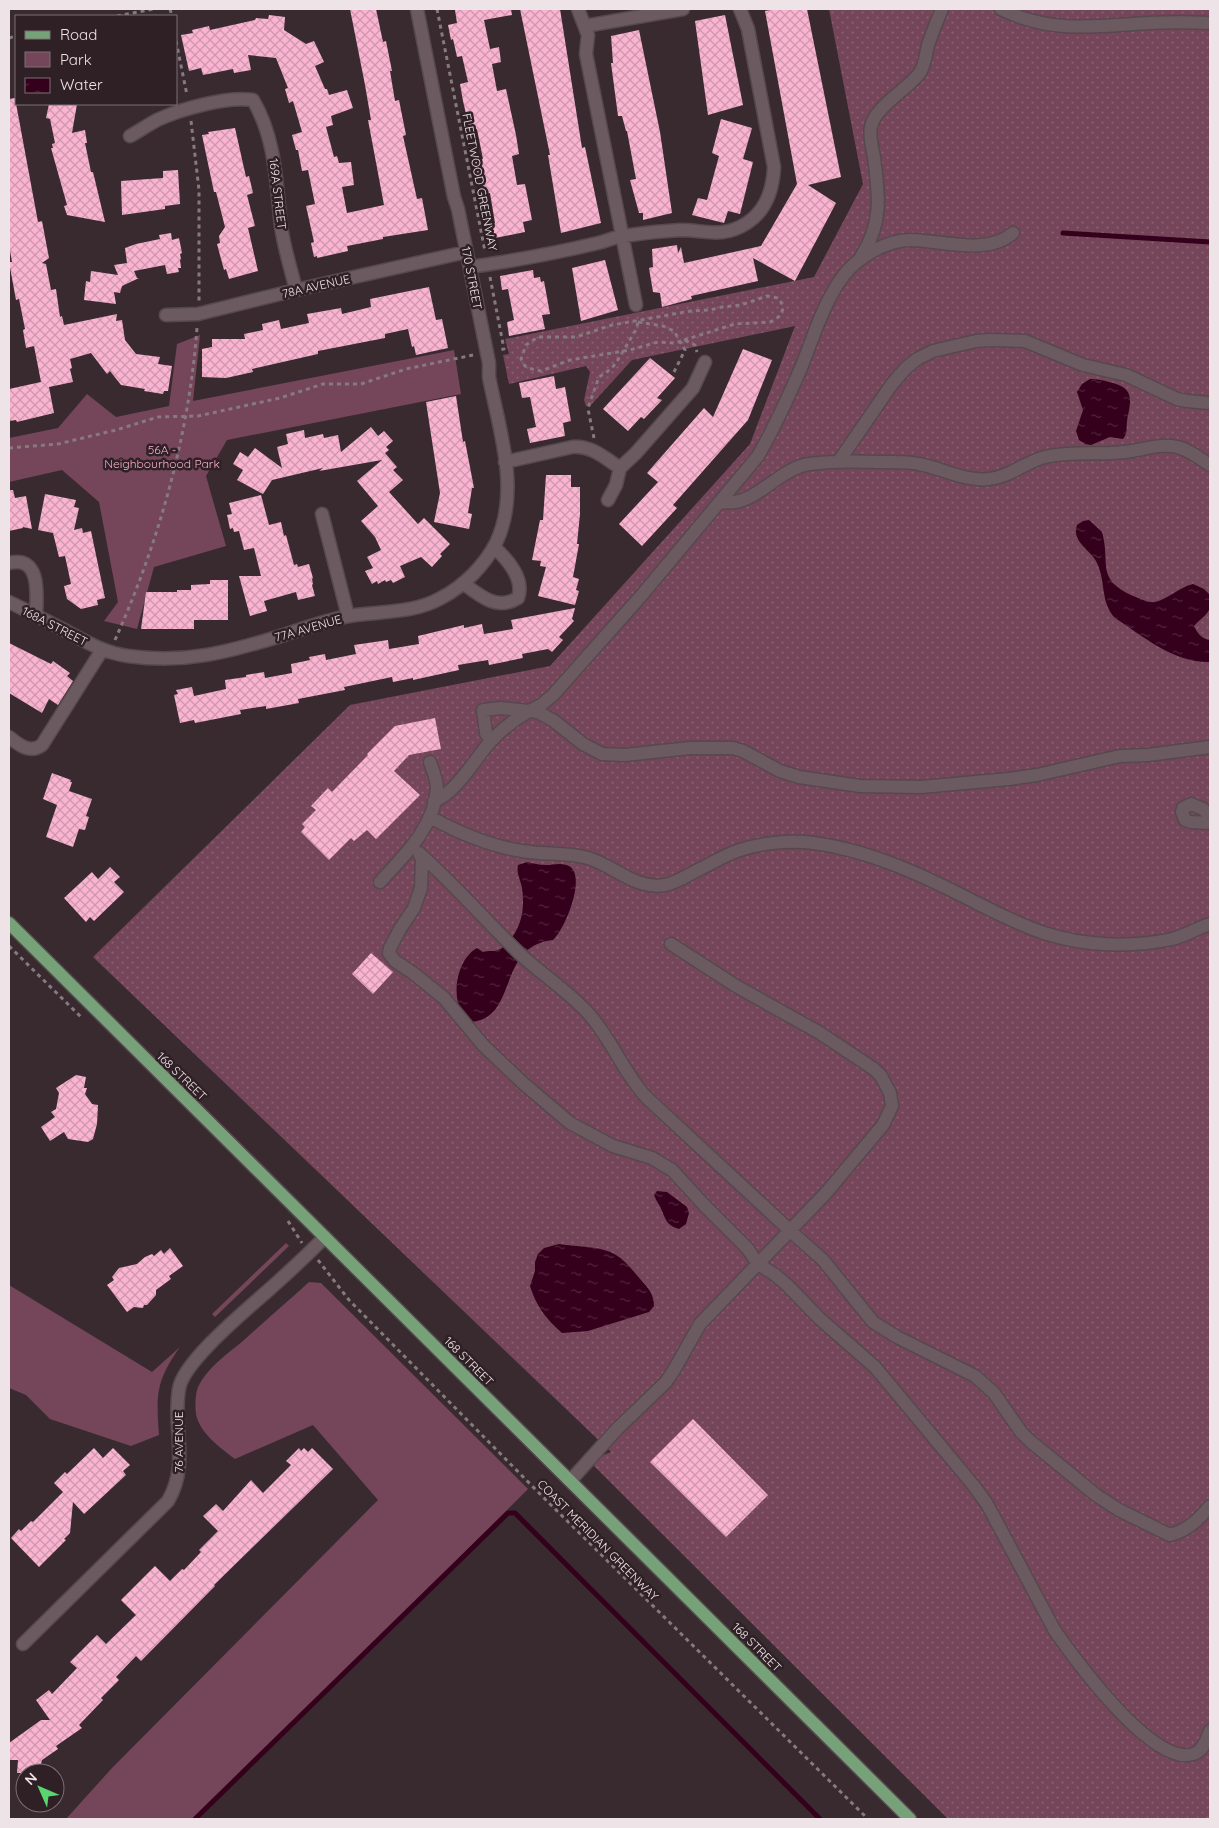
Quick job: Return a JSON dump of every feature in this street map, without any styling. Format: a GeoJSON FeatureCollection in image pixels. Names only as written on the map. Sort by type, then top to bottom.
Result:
{"type":"FeatureCollection","features":[{"type":"Feature","properties":{"kind":"main road","name":"168 STREET"},"geometry":{"type":"LineString","coordinates":[[9,922],[910,1819]]}},
{"type":"Feature","properties":{"kind":"street","name":"170 STREET"},"geometry":{"type":"LineString","coordinates":[[417,9],[489,363],[489,376],[505,462],[508,493],[507,508],[500,534],[494,546]]}},
{"type":"Feature","properties":{"kind":"street"},"geometry":{"type":"LineString","coordinates":[[578,9],[588,35],[586,54],[636,306]]}},
{"type":"Feature","properties":{"kind":"street"},"geometry":{"type":"LineString","coordinates":[[585,26],[683,9]]}},
{"type":"Feature","properties":{"kind":"street"},"geometry":{"type":"LineString","coordinates":[[470,267],[598,243],[622,236],[673,231],[717,233],[747,223],[755,216],[762,209],[768,197],[773,184],[774,167],[748,29],[740,9]]}},
{"type":"Feature","properties":{"kind":"street"},"geometry":{"type":"LineString","coordinates":[[434,801],[442,798],[455,785],[491,741],[520,716],[547,700],[577,669],[758,456],[773,431],[822,315],[844,275],[858,261],[868,247],[875,227],[878,191],[870,128],[873,119],[921,71],[940,14],[947,9]]}},
{"type":"Feature","properties":{"kind":"street"},"geometry":{"type":"LineString","coordinates":[[1001,9],[1033,22],[1061,26],[1092,27],[1167,22],[1210,23]]}},
{"type":"Feature","properties":{"kind":"street","name":"169A STREET"},"geometry":{"type":"LineString","coordinates":[[130,136],[158,120],[190,108],[233,100],[253,100],[262,118],[274,158],[282,227],[296,290]]}},
{"type":"Feature","properties":{"kind":"street"},"geometry":{"type":"LineString","coordinates":[[858,261],[900,241],[916,240],[951,245],[980,245],[997,242],[1013,233]]}},
{"type":"Feature","properties":{"kind":"street","name":"78A AVENUE"},"geometry":{"type":"LineString","coordinates":[[166,315],[198,314],[466,252]]}},
{"type":"Feature","properties":{"kind":"street"},"geometry":{"type":"LineString","coordinates":[[839,461],[892,384],[916,359],[933,351],[976,342],[989,340],[1025,341],[1082,365],[1126,375],[1177,399],[1210,403]]}},
{"type":"Feature","properties":{"kind":"street"},"geometry":{"type":"LineString","coordinates":[[608,500],[616,485],[620,468],[636,453],[693,388],[706,362]]}},
{"type":"Feature","properties":{"kind":"street"},"geometry":{"type":"LineString","coordinates":[[505,462],[578,446],[589,448],[620,468]]}},
{"type":"Feature","properties":{"kind":"street"},"geometry":{"type":"LineString","coordinates":[[720,502],[737,503],[747,499],[783,474],[807,465],[839,461],[907,462],[971,478],[988,480],[1052,456],[1124,452],[1154,446],[1166,446],[1186,450],[1210,465]]}},
{"type":"Feature","properties":{"kind":"street"},"geometry":{"type":"LineString","coordinates":[[322,514],[348,616]]}},
{"type":"Feature","properties":{"kind":"street"},"geometry":{"type":"LineString","coordinates":[[463,584],[493,603],[509,603],[518,598],[520,590],[515,571],[494,546]]}},
{"type":"Feature","properties":{"kind":"street","name":"77A AVENUE"},"geometry":{"type":"LineString","coordinates":[[102,650],[143,658],[191,659],[234,650],[348,616],[423,606],[440,599],[463,584],[483,563],[494,546]]}},
{"type":"Feature","properties":{"kind":"street"},"geometry":{"type":"LineString","coordinates":[[9,563],[21,561],[26,563],[32,571],[37,594],[36,616]]}},
{"type":"Feature","properties":{"kind":"street","name":"168A STREET"},"geometry":{"type":"LineString","coordinates":[[9,602],[102,650]]}},
{"type":"Feature","properties":{"kind":"street"},"geometry":{"type":"LineString","coordinates":[[9,737],[27,749],[36,749],[42,745],[102,650]]}},
{"type":"Feature","properties":{"kind":"street"},"geometry":{"type":"LineString","coordinates":[[491,741],[486,733],[483,710],[501,708],[538,712],[554,721],[584,744],[602,754],[631,755],[690,748],[733,748],[743,751],[780,771],[799,777],[860,786],[921,787],[1037,775],[1120,756],[1148,755],[1210,747]]}},
{"type":"Feature","properties":{"kind":"street"},"geometry":{"type":"LineString","coordinates":[[380,882],[416,850],[430,817],[437,787],[430,762]]}},
{"type":"Feature","properties":{"kind":"street"},"geometry":{"type":"LineString","coordinates":[[1210,816],[1203,809],[1191,804],[1183,808],[1182,812],[1185,820],[1210,823]]}},
{"type":"Feature","properties":{"kind":"street"},"geometry":{"type":"LineString","coordinates":[[430,817],[448,827],[494,845],[522,851],[566,853],[589,858],[643,884],[667,885],[733,852],[753,846],[776,843],[812,843],[859,852],[879,859],[963,896],[1008,919],[1044,933],[1087,943],[1129,944],[1172,939],[1210,924]]}},
{"type":"Feature","properties":{"kind":"street"},"geometry":{"type":"LineString","coordinates":[[416,850],[474,905],[502,937],[588,1012],[636,1086],[646,1097],[823,1260],[873,1322],[896,1337],[975,1376],[994,1393],[1025,1437],[1096,1495],[1119,1510],[1170,1535],[1186,1529],[1210,1506]]}},
{"type":"Feature","properties":{"kind":"street"},"geometry":{"type":"LineString","coordinates":[[416,850],[422,859],[421,888],[414,908],[390,948],[389,952],[395,961],[414,973],[444,998],[490,1051],[524,1084],[570,1123],[613,1146],[652,1158],[672,1170],[748,1249],[758,1264],[781,1280],[820,1319],[869,1361],[964,1473],[987,1504],[1055,1631],[1080,1666],[1119,1710],[1154,1744],[1175,1754],[1195,1753],[1204,1746],[1210,1731]]}},
{"type":"Feature","properties":{"kind":"street"},"geometry":{"type":"LineString","coordinates":[[570,1480],[617,1429],[666,1382],[700,1324],[826,1193],[883,1125],[892,1106],[890,1093],[882,1076],[859,1058],[820,1033],[736,986],[671,944]]}},
{"type":"Feature","properties":{"kind":"street","name":"76 AVENUE"},"geometry":{"type":"LineString","coordinates":[[23,1644],[168,1500],[175,1489],[179,1475],[177,1414],[179,1388],[192,1363],[231,1323],[325,1237]]}},
{"type":"Feature","properties":{"kind":"path"},"geometry":{"type":"LineString","coordinates":[[122,15],[154,9]]}},
{"type":"Feature","properties":{"kind":"path","name":"FLEETWOOD GREENWAY"},"geometry":{"type":"LineString","coordinates":[[437,9],[504,349],[494,351]]}},
{"type":"Feature","properties":{"kind":"path"},"geometry":{"type":"LineString","coordinates":[[178,51],[187,95]]}},
{"type":"Feature","properties":{"kind":"path"},"geometry":{"type":"LineString","coordinates":[[192,126],[199,190],[199,302]]}},
{"type":"Feature","properties":{"kind":"path"},"geometry":{"type":"LineString","coordinates":[[767,296],[778,298],[783,303],[784,310],[782,314],[770,322],[735,324],[680,342],[658,342],[634,350],[570,360],[541,371],[532,370],[525,366],[521,359],[526,345],[538,337],[576,337],[602,327],[638,321],[691,311],[705,311],[722,306],[741,305],[767,296]]}},
{"type":"Feature","properties":{"kind":"path"},"geometry":{"type":"LineString","coordinates":[[598,453],[588,405],[599,378],[613,367],[637,328],[636,306]]}},
{"type":"Feature","properties":{"kind":"path"},"geometry":{"type":"LineString","coordinates":[[638,321],[663,326],[674,331],[685,350],[673,374]]}},
{"type":"Feature","properties":{"kind":"path"},"geometry":{"type":"LineString","coordinates":[[114,642],[148,560],[169,488],[185,417],[197,327]]}},
{"type":"Feature","properties":{"kind":"path"},"geometry":{"type":"LineString","coordinates":[[684,340],[695,345]]}},
{"type":"Feature","properties":{"kind":"path"},"geometry":{"type":"LineString","coordinates":[[9,448],[58,444],[116,430],[152,418],[198,416],[273,399],[324,384],[361,384],[406,369],[477,354]]}},
{"type":"Feature","properties":{"kind":"path","name":"COAST MERIDIAN GREENWAY"},"geometry":{"type":"LineString","coordinates":[[324,1266],[349,1300],[541,1495],[868,1819]]}},
{"type":"Feature","properties":{"kind":"green space"},"geometry":{"type":"Polygon","coordinates":[[[829,9],[1210,9],[1210,1819],[948,1819],[593,1465],[601,1457],[611,1452],[93,957],[350,705],[550,666],[750,444],[795,326],[632,360],[590,406],[586,406],[584,400],[590,372],[586,366],[509,384],[503,355],[509,354],[505,339],[814,277],[863,184],[829,9]]]}},
{"type":"Feature","properties":{"kind":"green space","name":"56A - Neighbourhood Park"},"geometry":{"type":"Polygon","coordinates":[[[200,335],[193,401],[454,350],[461,394],[227,440],[206,476],[226,546],[154,567],[137,629],[104,621],[118,602],[99,502],[62,470],[9,482],[9,438],[58,428],[87,394],[116,417],[169,406],[177,344],[200,335]]]}},
{"type":"Feature","properties":{"kind":"green space"},"geometry":{"type":"Polygon","coordinates":[[[286,1243],[289,1246],[215,1317],[212,1314],[286,1243]]]}},
{"type":"Feature","properties":{"kind":"green space"},"geometry":{"type":"Polygon","coordinates":[[[309,1282],[321,1283],[528,1489],[198,1819],[66,1819],[112,1768],[378,1500],[313,1425],[235,1459],[206,1434],[198,1421],[196,1393],[202,1380],[218,1362],[309,1282]]]}},
{"type":"Feature","properties":{"kind":"green space"},"geometry":{"type":"Polygon","coordinates":[[[9,1285],[152,1372],[180,1347],[166,1369],[159,1388],[159,1435],[131,1446],[50,1419],[26,1395],[9,1388],[9,1285]]]}},
{"type":"Feature","properties":{"kind":"water"},"geometry":{"type":"Polygon","coordinates":[[[1090,379],[1113,383],[1125,389],[1128,393],[1130,403],[1126,433],[1123,439],[1110,437],[1091,445],[1079,440],[1076,431],[1083,410],[1077,392],[1082,384],[1090,379]]]}},
{"type":"Feature","properties":{"kind":"water"},"geometry":{"type":"Polygon","coordinates":[[[1089,520],[1102,532],[1109,577],[1121,589],[1133,596],[1152,602],[1164,599],[1193,584],[1204,589],[1209,594],[1209,610],[1194,626],[1200,635],[1210,640],[1210,662],[1197,661],[1172,654],[1148,641],[1115,618],[1110,612],[1105,599],[1102,577],[1097,563],[1077,536],[1077,525],[1089,520]]]}},
{"type":"Feature","properties":{"kind":"water"},"geometry":{"type":"Polygon","coordinates":[[[527,862],[569,866],[574,872],[576,880],[572,903],[563,925],[553,940],[535,945],[523,955],[496,1008],[486,1018],[471,1022],[462,1013],[457,997],[458,978],[461,969],[470,953],[477,948],[483,952],[499,950],[516,931],[523,910],[518,865],[527,862]]]}},
{"type":"Feature","properties":{"kind":"water"},"geometry":{"type":"Polygon","coordinates":[[[657,1191],[667,1192],[687,1207],[689,1213],[686,1224],[679,1229],[668,1223],[654,1195],[657,1191]]]}},
{"type":"Feature","properties":{"kind":"water"},"geometry":{"type":"Polygon","coordinates":[[[559,1244],[597,1248],[616,1255],[626,1263],[648,1289],[652,1295],[654,1306],[649,1312],[588,1331],[562,1333],[543,1312],[535,1300],[530,1286],[538,1254],[544,1248],[559,1244]]]}},
{"type":"Feature","properties":{"kind":"building"},"geometry":{"type":"Polygon","coordinates":[[[350,9],[376,9],[383,42],[386,41],[395,101],[399,100],[406,135],[403,136],[417,199],[422,198],[428,230],[383,237],[383,239],[347,246],[348,251],[317,258],[317,256],[314,257],[311,243],[314,242],[306,206],[315,204],[308,170],[302,171],[298,150],[296,150],[292,135],[302,132],[293,101],[289,103],[285,89],[288,88],[276,58],[248,55],[251,70],[234,73],[233,69],[203,75],[201,68],[189,71],[181,35],[193,33],[192,30],[209,26],[210,30],[255,20],[256,18],[268,19],[269,15],[285,17],[284,30],[306,44],[314,41],[324,62],[315,66],[325,89],[327,89],[329,95],[347,90],[353,108],[331,116],[333,125],[326,127],[334,157],[337,156],[339,163],[351,162],[354,185],[342,187],[347,213],[384,205],[368,120],[371,120],[365,85],[350,9]]]}},
{"type":"Feature","properties":{"kind":"building"},"geometry":{"type":"Polygon","coordinates":[[[511,9],[512,15],[484,20],[490,49],[499,47],[501,62],[492,64],[497,91],[506,89],[516,135],[519,154],[512,156],[517,185],[525,184],[532,220],[523,222],[525,232],[490,239],[487,224],[495,223],[490,193],[483,194],[480,175],[478,176],[475,161],[483,159],[477,129],[470,131],[460,84],[468,82],[462,56],[457,57],[448,25],[457,23],[455,10],[511,9]]]}},
{"type":"Feature","properties":{"kind":"building"},"geometry":{"type":"Polygon","coordinates":[[[520,9],[560,9],[582,148],[585,147],[601,223],[561,233],[548,155],[550,155],[520,9]]]}},
{"type":"Feature","properties":{"kind":"building"},"geometry":{"type":"Polygon","coordinates":[[[807,9],[841,177],[808,185],[836,203],[795,281],[753,258],[758,281],[691,296],[692,299],[662,307],[660,293],[653,292],[649,268],[653,267],[652,249],[677,245],[678,253],[681,247],[684,263],[761,246],[797,184],[765,11],[807,9]]]}},
{"type":"Feature","properties":{"kind":"building"},"geometry":{"type":"Polygon","coordinates":[[[725,15],[743,105],[708,115],[695,21],[725,15]]]}},
{"type":"Feature","properties":{"kind":"building"},"geometry":{"type":"Polygon","coordinates":[[[639,30],[660,132],[672,213],[643,220],[643,213],[639,213],[630,180],[636,179],[627,131],[622,116],[618,116],[611,63],[613,63],[611,36],[639,30]]]}},
{"type":"Feature","properties":{"kind":"building"},"geometry":{"type":"Polygon","coordinates":[[[15,98],[38,222],[42,221],[49,258],[42,263],[46,264],[51,290],[56,289],[60,317],[62,316],[64,325],[117,314],[116,321],[122,320],[125,340],[136,354],[160,357],[158,364],[172,366],[168,391],[164,391],[163,394],[121,385],[110,371],[107,374],[91,353],[70,359],[73,382],[49,387],[54,413],[17,422],[16,420],[9,421],[9,389],[41,382],[34,346],[26,348],[23,330],[25,329],[19,299],[16,300],[9,262],[12,262],[9,245],[9,99],[15,98]]]}},
{"type":"Feature","properties":{"kind":"building"},"geometry":{"type":"Polygon","coordinates":[[[49,105],[77,105],[72,133],[85,130],[87,143],[85,143],[91,172],[93,172],[105,222],[67,215],[64,206],[67,205],[51,148],[53,148],[52,144],[55,143],[50,119],[46,118],[49,105]]]}},
{"type":"Feature","properties":{"kind":"building"},"geometry":{"type":"Polygon","coordinates":[[[721,119],[752,128],[743,159],[753,162],[740,214],[728,211],[724,223],[692,215],[698,198],[707,200],[719,156],[712,153],[721,119]]]}},
{"type":"Feature","properties":{"kind":"building"},"geometry":{"type":"Polygon","coordinates":[[[235,128],[246,177],[249,176],[253,193],[247,195],[255,226],[248,228],[258,271],[229,279],[226,269],[224,270],[217,244],[220,243],[219,236],[225,227],[216,192],[214,192],[202,135],[209,134],[208,132],[235,128]]]}},
{"type":"Feature","properties":{"kind":"building"},"geometry":{"type":"Polygon","coordinates":[[[178,170],[180,204],[165,206],[165,209],[122,215],[121,181],[163,178],[163,171],[178,170]]]}},
{"type":"Feature","properties":{"kind":"building"},"geometry":{"type":"Polygon","coordinates":[[[171,233],[172,240],[179,238],[182,253],[180,254],[181,268],[178,268],[179,272],[167,274],[165,265],[134,271],[137,278],[139,278],[122,286],[120,293],[114,292],[116,304],[84,300],[86,281],[90,282],[91,271],[118,275],[114,265],[127,263],[125,248],[160,239],[159,235],[171,233]]]}},
{"type":"Feature","properties":{"kind":"building"},"geometry":{"type":"Polygon","coordinates":[[[605,260],[618,310],[581,321],[572,268],[605,260]]]}},
{"type":"Feature","properties":{"kind":"building"},"geometry":{"type":"Polygon","coordinates":[[[533,270],[534,278],[540,277],[541,282],[544,281],[550,314],[542,315],[545,329],[509,336],[507,322],[514,320],[508,289],[502,290],[500,276],[533,270]]]}},
{"type":"Feature","properties":{"kind":"building"},"geometry":{"type":"Polygon","coordinates":[[[429,287],[436,320],[442,319],[448,348],[416,355],[408,329],[385,334],[385,338],[318,351],[318,354],[252,369],[253,372],[226,378],[202,377],[202,349],[212,347],[212,339],[245,339],[244,334],[263,330],[262,324],[279,320],[281,329],[309,323],[307,314],[341,308],[342,314],[371,307],[370,299],[429,287]]]}},
{"type":"Feature","properties":{"kind":"building"},"geometry":{"type":"Polygon","coordinates":[[[743,349],[772,360],[748,420],[673,505],[677,508],[642,546],[619,524],[658,482],[647,473],[704,408],[713,417],[743,349]]]}},
{"type":"Feature","properties":{"kind":"building"},"geometry":{"type":"Polygon","coordinates":[[[650,358],[675,378],[657,398],[662,400],[644,419],[641,417],[628,431],[603,409],[650,358]]]}},
{"type":"Feature","properties":{"kind":"building"},"geometry":{"type":"Polygon","coordinates":[[[554,376],[556,389],[565,387],[571,421],[563,423],[565,436],[530,443],[527,429],[536,427],[530,397],[522,398],[519,383],[554,376]]]}},
{"type":"Feature","properties":{"kind":"building"},"geometry":{"type":"Polygon","coordinates":[[[456,396],[463,442],[465,441],[474,488],[472,488],[468,513],[472,514],[469,529],[434,522],[440,493],[426,402],[456,396]]]}},
{"type":"Feature","properties":{"kind":"building"},"geometry":{"type":"Polygon","coordinates":[[[371,427],[378,436],[384,431],[393,441],[386,447],[389,450],[385,453],[397,467],[393,470],[403,480],[389,492],[418,524],[424,518],[450,544],[440,554],[442,556],[432,567],[421,557],[400,566],[405,577],[393,583],[391,580],[386,582],[385,580],[378,584],[377,581],[372,584],[365,571],[373,568],[367,557],[381,550],[375,537],[361,521],[378,506],[357,481],[382,460],[319,471],[323,468],[272,480],[263,494],[237,480],[243,470],[233,464],[240,452],[248,457],[255,448],[282,468],[277,447],[288,444],[286,434],[304,430],[305,438],[323,434],[324,438],[338,435],[341,452],[371,427]]]}},
{"type":"Feature","properties":{"kind":"building"},"geometry":{"type":"Polygon","coordinates":[[[546,475],[571,475],[571,487],[580,487],[577,544],[579,544],[573,577],[579,579],[576,590],[579,591],[575,605],[538,596],[546,567],[540,566],[541,561],[532,560],[540,520],[543,520],[546,475]]]}},
{"type":"Feature","properties":{"kind":"building"},"geometry":{"type":"Polygon","coordinates":[[[9,490],[13,490],[15,498],[26,496],[32,529],[23,527],[9,531],[9,490]]]}},
{"type":"Feature","properties":{"kind":"building"},"geometry":{"type":"Polygon","coordinates":[[[45,494],[76,500],[74,507],[79,508],[74,530],[82,528],[83,533],[91,531],[105,598],[97,600],[98,605],[81,609],[67,599],[64,586],[71,584],[65,556],[59,557],[53,533],[38,530],[45,494]]]}},
{"type":"Feature","properties":{"kind":"building"},"geometry":{"type":"Polygon","coordinates":[[[261,495],[269,525],[281,522],[294,565],[297,564],[298,567],[309,564],[315,596],[298,600],[296,592],[264,601],[267,611],[250,616],[239,576],[261,576],[254,548],[244,550],[239,531],[234,532],[233,528],[230,529],[227,515],[232,514],[229,503],[261,495]]]}},
{"type":"Feature","properties":{"kind":"building"},"geometry":{"type":"Polygon","coordinates":[[[210,580],[228,580],[228,620],[194,620],[194,629],[141,629],[146,592],[191,590],[191,585],[210,584],[210,580]]]}},
{"type":"Feature","properties":{"kind":"building"},"geometry":{"type":"Polygon","coordinates":[[[575,608],[572,619],[574,621],[559,637],[563,640],[552,652],[548,649],[522,654],[523,658],[489,665],[488,660],[458,665],[459,670],[413,680],[413,678],[393,682],[392,677],[344,687],[345,690],[298,699],[299,703],[266,709],[266,706],[240,710],[241,714],[195,723],[194,720],[180,723],[174,695],[178,694],[176,690],[192,687],[194,696],[226,689],[225,680],[246,677],[246,675],[264,672],[265,678],[292,673],[291,664],[310,660],[309,657],[325,654],[326,660],[356,654],[354,645],[388,640],[389,649],[419,644],[418,636],[464,625],[464,628],[482,624],[484,634],[513,629],[511,620],[575,608]]]}},
{"type":"Feature","properties":{"kind":"building"},"geometry":{"type":"Polygon","coordinates":[[[9,643],[51,664],[53,661],[70,673],[67,676],[73,681],[58,705],[49,699],[42,713],[9,693],[9,643]]]}},
{"type":"Feature","properties":{"kind":"building"},"geometry":{"type":"Polygon","coordinates":[[[435,718],[441,749],[409,755],[394,771],[420,795],[376,839],[367,830],[354,841],[351,838],[329,860],[301,832],[305,827],[302,824],[316,810],[311,806],[328,788],[332,792],[395,726],[435,718]]]}},
{"type":"Feature","properties":{"kind":"building"},"geometry":{"type":"Polygon","coordinates":[[[52,773],[71,780],[69,791],[92,799],[86,816],[89,817],[85,830],[79,829],[73,847],[46,837],[57,805],[43,799],[52,773]]]}},
{"type":"Feature","properties":{"kind":"building"},"geometry":{"type":"Polygon","coordinates":[[[110,867],[120,877],[114,882],[124,892],[94,921],[90,917],[86,922],[64,898],[92,872],[98,879],[110,867]]]}},
{"type":"Feature","properties":{"kind":"building"},"geometry":{"type":"Polygon","coordinates":[[[371,953],[393,972],[373,994],[352,974],[371,953]]]}},
{"type":"Feature","properties":{"kind":"building"},"geometry":{"type":"Polygon","coordinates":[[[76,1075],[86,1077],[84,1088],[87,1088],[85,1094],[92,1104],[98,1105],[97,1124],[93,1139],[88,1142],[68,1139],[64,1132],[50,1141],[41,1127],[55,1117],[51,1112],[56,1109],[59,1093],[56,1088],[76,1075]]]}},
{"type":"Feature","properties":{"kind":"building"},"geometry":{"type":"Polygon","coordinates":[[[170,1248],[183,1266],[169,1276],[171,1279],[156,1290],[156,1295],[147,1305],[144,1305],[143,1308],[134,1307],[127,1312],[107,1285],[114,1280],[112,1277],[119,1268],[137,1264],[145,1257],[152,1254],[154,1256],[161,1250],[164,1254],[170,1248]]]}},
{"type":"Feature","properties":{"kind":"building"},"geometry":{"type":"Polygon","coordinates":[[[693,1419],[768,1495],[726,1537],[650,1462],[693,1419]]]}},
{"type":"Feature","properties":{"kind":"building"},"geometry":{"type":"Polygon","coordinates":[[[94,1448],[103,1458],[113,1448],[130,1465],[123,1471],[126,1475],[84,1514],[73,1502],[70,1533],[64,1539],[66,1540],[39,1567],[11,1538],[19,1529],[21,1531],[31,1521],[33,1522],[63,1492],[54,1483],[65,1472],[67,1474],[94,1448]]]}},
{"type":"Feature","properties":{"kind":"building"},"geometry":{"type":"Polygon","coordinates":[[[299,1448],[301,1451],[304,1448],[308,1452],[312,1448],[333,1469],[214,1585],[141,1661],[136,1656],[116,1677],[119,1680],[101,1698],[103,1700],[79,1725],[82,1728],[56,1746],[58,1749],[42,1760],[41,1763],[18,1763],[18,1760],[9,1760],[9,1743],[41,1720],[50,1720],[36,1700],[49,1690],[52,1694],[77,1668],[70,1662],[97,1635],[106,1644],[136,1615],[121,1600],[155,1566],[170,1581],[182,1569],[184,1570],[201,1552],[199,1550],[218,1531],[203,1516],[216,1504],[223,1511],[251,1480],[263,1493],[291,1465],[286,1461],[299,1448]]]}},
{"type":"Feature","properties":{"kind":"waterway"},"geometry":{"type":"LineString","coordinates":[[1063,233],[1210,242]]}},
{"type":"Feature","properties":{"kind":"waterway"},"geometry":{"type":"LineString","coordinates":[[195,1819],[508,1513],[515,1513],[820,1819]]}}]}
